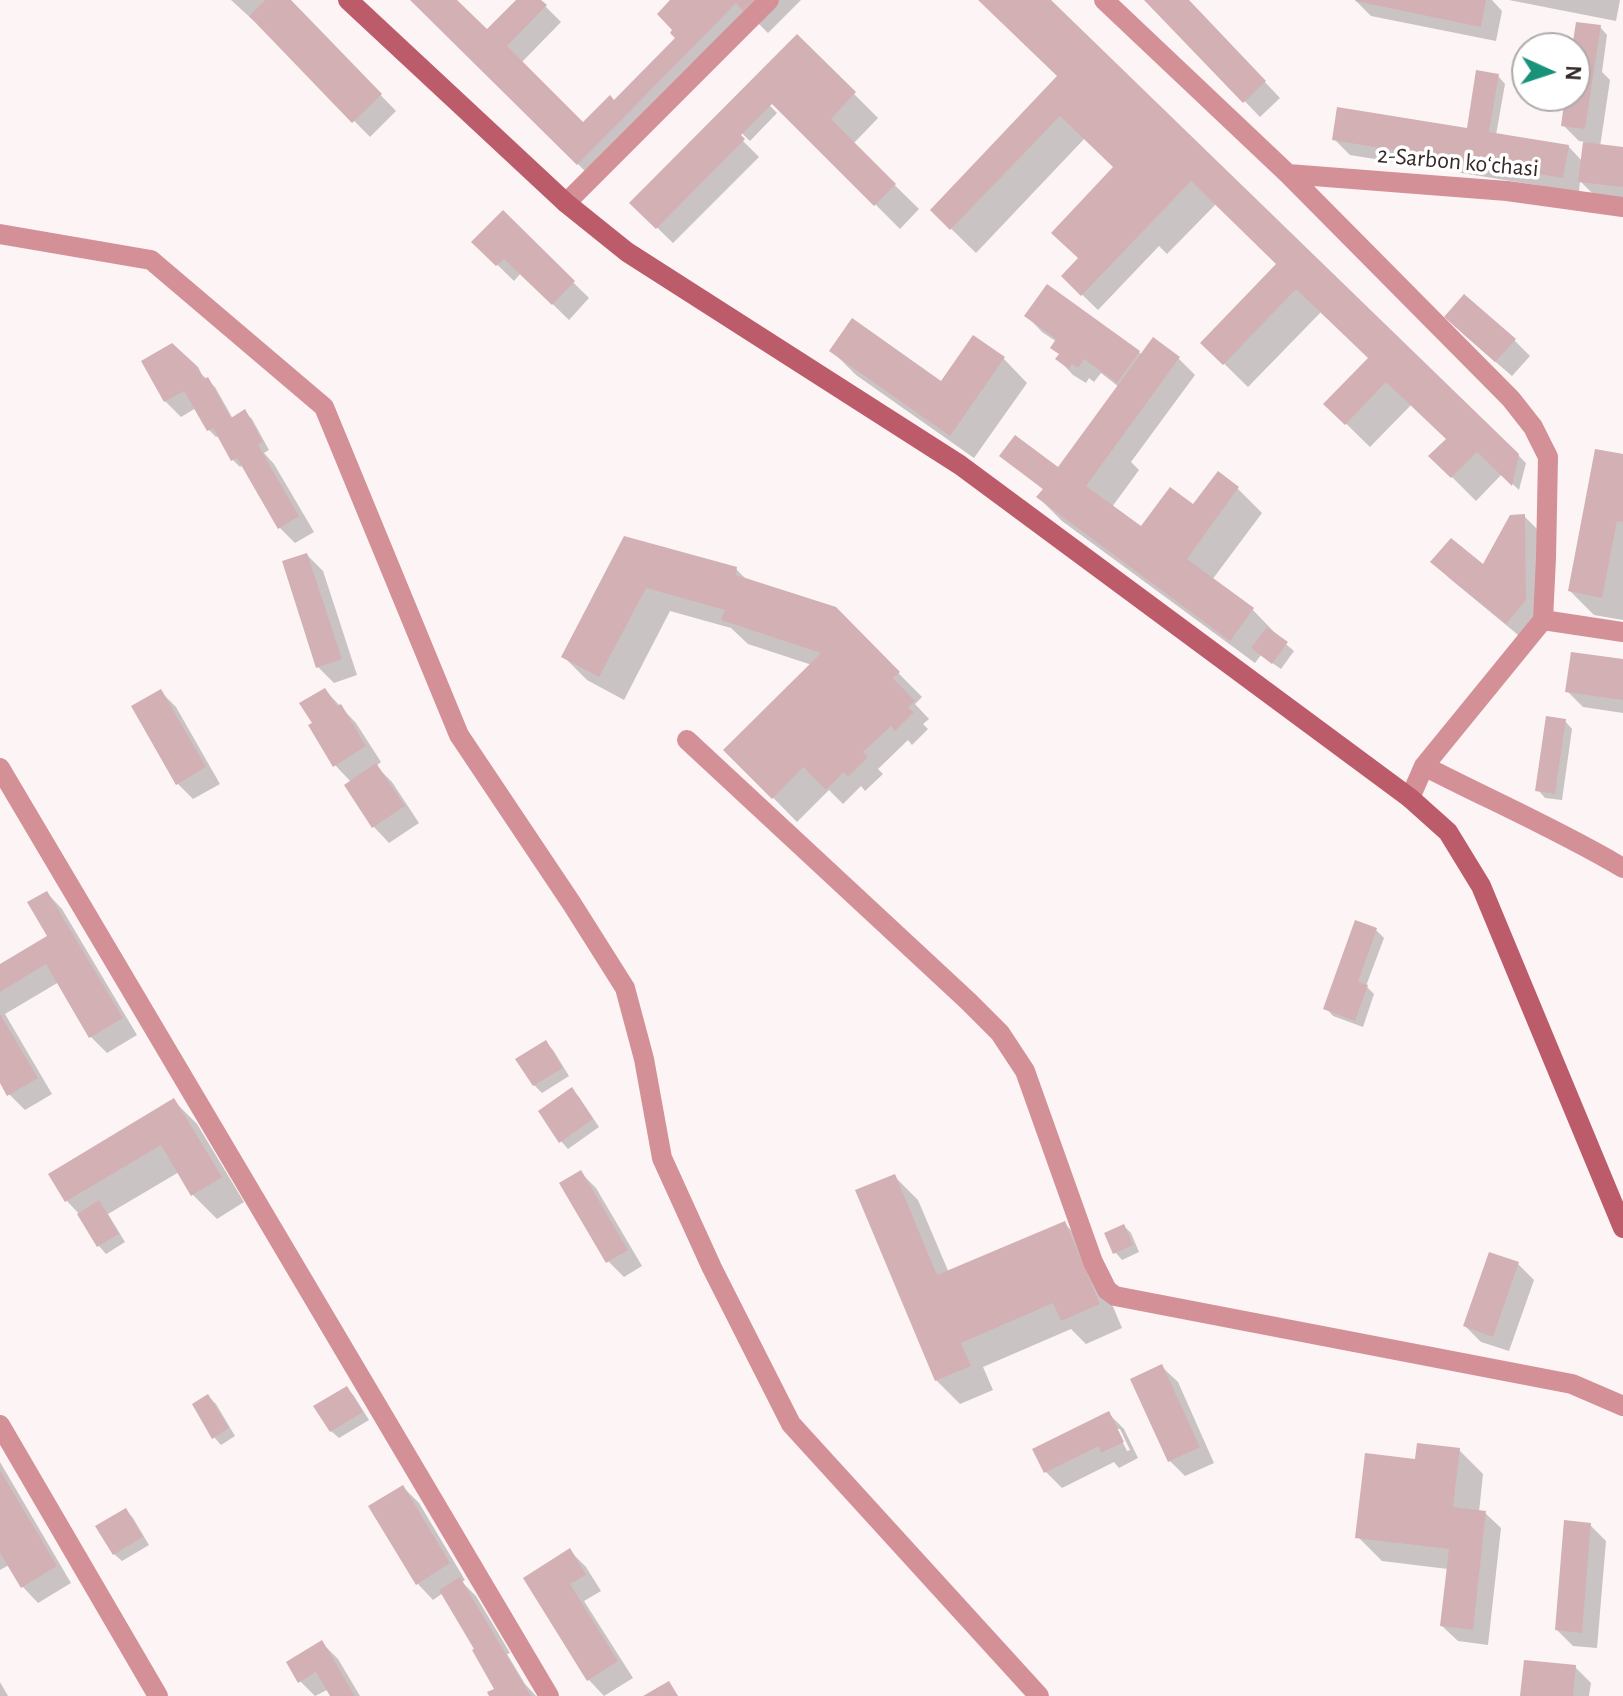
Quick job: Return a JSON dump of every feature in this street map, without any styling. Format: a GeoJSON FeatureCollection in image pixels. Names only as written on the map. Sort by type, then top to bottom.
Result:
{"type":"FeatureCollection","features":[{"type":"Feature","properties":{"kind":"street"},"geometry":{"type":"LineString","coordinates":[[348,0],[566,203],[627,252],[960,465],[1410,798],[1448,832],[1481,886],[1623,1228]]}},
{"type":"Feature","properties":{"kind":"street"},"geometry":{"type":"LineString","coordinates":[[566,203],[769,0]]}},
{"type":"Feature","properties":{"kind":"street"},"geometry":{"type":"LineString","coordinates":[[1104,0],[1288,174],[1511,399],[1533,427],[1548,457],[1543,620],[1424,766],[1410,798]]}},
{"type":"Feature","properties":{"kind":"street","name":"2-Sarbon koʻchasi"},"geometry":{"type":"LineString","coordinates":[[1288,174],[1507,191],[1623,207]]}},
{"type":"Feature","properties":{"kind":"street"},"geometry":{"type":"LineString","coordinates":[[0,234],[151,260],[324,407],[459,735],[625,988],[644,1059],[662,1158],[712,1268],[791,1424],[1039,1696]]}},
{"type":"Feature","properties":{"kind":"street"},"geometry":{"type":"LineString","coordinates":[[1543,620],[1623,632]]}},
{"type":"Feature","properties":{"kind":"street"},"geometry":{"type":"LineString","coordinates":[[687,740],[1000,1033],[1025,1071],[1093,1262],[1107,1290],[1115,1296],[1572,1384],[1623,1406]]}},
{"type":"Feature","properties":{"kind":"street"},"geometry":{"type":"LineString","coordinates":[[1424,766],[1580,843],[1623,868]]}},
{"type":"Feature","properties":{"kind":"street"},"geometry":{"type":"LineString","coordinates":[[0,768],[549,1696]]}},
{"type":"Feature","properties":{"kind":"street"},"geometry":{"type":"LineString","coordinates":[[0,1425],[158,1696]]}},
{"type":"Feature","properties":{"kind":"building"},"geometry":{"type":"Polygon","coordinates":[[[265,0],[291,0],[382,94],[352,123],[249,16],[265,0]]]}},
{"type":"Feature","properties":{"kind":"building"},"geometry":{"type":"Polygon","coordinates":[[[410,0],[457,0],[487,29],[516,0],[541,0],[547,5],[507,46],[583,122],[610,95],[614,100],[675,38],[657,14],[670,0],[754,0],[743,11],[736,3],[577,165],[410,0]]]}},
{"type":"Feature","properties":{"kind":"building"},"geometry":{"type":"Polygon","coordinates":[[[978,0],[1051,0],[1519,454],[1512,486],[1477,452],[1451,478],[1428,456],[1446,439],[1386,382],[1345,425],[1323,404],[1368,358],[1296,289],[1223,365],[1200,343],[1276,264],[1191,181],[1081,296],[1061,276],[1078,258],[1051,233],[1113,167],[1060,116],[950,230],[930,210],[1057,76],[978,0]]]}},
{"type":"Feature","properties":{"kind":"building"},"geometry":{"type":"Polygon","coordinates":[[[1144,0],[1189,0],[1266,81],[1243,103],[1144,0]]]}},
{"type":"Feature","properties":{"kind":"building"},"geometry":{"type":"Polygon","coordinates":[[[1356,0],[1486,0],[1481,27],[1356,0]]]}},
{"type":"Feature","properties":{"kind":"building"},"geometry":{"type":"Polygon","coordinates":[[[1576,22],[1601,25],[1591,90],[1591,32],[1574,32],[1576,22]]]}},
{"type":"Feature","properties":{"kind":"building"},"geometry":{"type":"Polygon","coordinates":[[[797,34],[856,92],[831,119],[896,184],[874,206],[772,104],[741,135],[745,139],[656,229],[629,203],[797,34]]]}},
{"type":"Feature","properties":{"kind":"building"},"geometry":{"type":"Polygon","coordinates":[[[1476,70],[1499,74],[1489,132],[1569,145],[1563,178],[1332,140],[1337,107],[1467,128],[1476,70]]]}},
{"type":"Feature","properties":{"kind":"building"},"geometry":{"type":"Polygon","coordinates":[[[1563,112],[1588,112],[1585,129],[1561,126],[1563,112]]]}},
{"type":"Feature","properties":{"kind":"building"},"geometry":{"type":"Polygon","coordinates":[[[1583,142],[1623,147],[1623,187],[1578,182],[1583,142]]]}},
{"type":"Feature","properties":{"kind":"building"},"geometry":{"type":"Polygon","coordinates":[[[503,210],[575,281],[552,305],[504,259],[496,266],[471,242],[503,210]]]}},
{"type":"Feature","properties":{"kind":"building"},"geometry":{"type":"Polygon","coordinates":[[[1047,284],[1140,351],[1117,383],[1084,359],[1078,368],[1072,364],[1069,369],[1055,359],[1059,354],[1050,348],[1056,339],[1024,316],[1047,284]]]}},
{"type":"Feature","properties":{"kind":"building"},"geometry":{"type":"Polygon","coordinates":[[[1464,294],[1516,339],[1495,362],[1444,317],[1464,294]]]}},
{"type":"Feature","properties":{"kind":"building"},"geometry":{"type":"Polygon","coordinates":[[[852,318],[941,381],[973,335],[1005,357],[950,436],[829,351],[852,318]]]}},
{"type":"Feature","properties":{"kind":"building"},"geometry":{"type":"Polygon","coordinates":[[[1153,337],[1180,357],[1086,486],[1141,526],[1170,487],[1193,504],[1218,471],[1239,487],[1187,559],[1254,608],[1230,641],[1036,497],[1043,489],[999,456],[1015,435],[1058,467],[1153,337]]]}},
{"type":"Feature","properties":{"kind":"building"},"geometry":{"type":"Polygon","coordinates":[[[172,343],[198,367],[204,379],[208,377],[231,418],[245,409],[263,442],[258,445],[299,516],[278,529],[237,458],[231,461],[213,428],[207,431],[184,391],[164,402],[141,361],[172,343]]]}},
{"type":"Feature","properties":{"kind":"building"},"geometry":{"type":"Polygon","coordinates":[[[1595,449],[1623,454],[1623,522],[1617,521],[1602,598],[1568,591],[1595,449]]]}},
{"type":"Feature","properties":{"kind":"building"},"geometry":{"type":"Polygon","coordinates":[[[1525,514],[1526,600],[1506,624],[1430,562],[1451,538],[1483,564],[1510,515],[1525,514]]]}},
{"type":"Feature","properties":{"kind":"building"},"geometry":{"type":"Polygon","coordinates":[[[624,536],[737,567],[736,575],[836,607],[900,672],[893,678],[915,701],[908,708],[914,712],[895,731],[891,726],[863,752],[868,757],[848,777],[844,772],[826,790],[803,767],[772,799],[723,750],[821,653],[721,620],[725,610],[646,588],[599,677],[561,657],[624,536]]]}},
{"type":"Feature","properties":{"kind":"building"},"geometry":{"type":"Polygon","coordinates":[[[307,553],[342,659],[316,668],[282,561],[307,553]]]}},
{"type":"Feature","properties":{"kind":"building"},"geometry":{"type":"Polygon","coordinates":[[[1267,627],[1288,642],[1272,664],[1251,648],[1267,627]]]}},
{"type":"Feature","properties":{"kind":"building"},"geometry":{"type":"Polygon","coordinates":[[[1571,652],[1623,659],[1623,700],[1565,692],[1571,652]]]}},
{"type":"Feature","properties":{"kind":"building"},"geometry":{"type":"Polygon","coordinates":[[[325,688],[337,706],[341,704],[366,746],[333,767],[299,703],[325,688]]]}},
{"type":"Feature","properties":{"kind":"building"},"geometry":{"type":"Polygon","coordinates":[[[161,689],[206,767],[176,785],[131,706],[161,689]]]}},
{"type":"Feature","properties":{"kind":"building"},"geometry":{"type":"Polygon","coordinates":[[[1546,716],[1566,719],[1555,794],[1535,791],[1546,716]]]}},
{"type":"Feature","properties":{"kind":"building"},"geometry":{"type":"Polygon","coordinates":[[[376,763],[405,806],[372,828],[344,785],[376,763]]]}},
{"type":"Feature","properties":{"kind":"building"},"geometry":{"type":"Polygon","coordinates":[[[47,891],[123,1018],[89,1038],[46,964],[0,992],[0,964],[47,936],[27,902],[47,891]]]}},
{"type":"Feature","properties":{"kind":"building"},"geometry":{"type":"Polygon","coordinates":[[[1355,920],[1377,928],[1358,982],[1368,985],[1355,1021],[1323,1009],[1355,920]]]}},
{"type":"Feature","properties":{"kind":"building"},"geometry":{"type":"Polygon","coordinates":[[[0,1014],[38,1078],[7,1096],[0,1083],[0,1014]]]}},
{"type":"Feature","properties":{"kind":"building"},"geometry":{"type":"Polygon","coordinates":[[[546,1040],[563,1068],[533,1086],[515,1059],[546,1040]]]}},
{"type":"Feature","properties":{"kind":"building"},"geometry":{"type":"Polygon","coordinates":[[[572,1087],[593,1119],[559,1143],[538,1111],[572,1087]]]}},
{"type":"Feature","properties":{"kind":"building"},"geometry":{"type":"Polygon","coordinates":[[[174,1098],[222,1177],[191,1196],[161,1145],[65,1202],[48,1174],[174,1098]]]}},
{"type":"Feature","properties":{"kind":"building"},"geometry":{"type":"Polygon","coordinates":[[[581,1170],[628,1250],[606,1263],[559,1183],[581,1170]]]}},
{"type":"Feature","properties":{"kind":"building"},"geometry":{"type":"Polygon","coordinates":[[[895,1174],[937,1275],[1065,1221],[1100,1304],[1061,1321],[1053,1303],[961,1343],[971,1366],[935,1381],[855,1190],[895,1174]]]}},
{"type":"Feature","properties":{"kind":"building"},"geometry":{"type":"Polygon","coordinates":[[[99,1200],[119,1234],[97,1247],[77,1214],[99,1200]]]}},
{"type":"Feature","properties":{"kind":"building"},"geometry":{"type":"Polygon","coordinates":[[[1124,1224],[1133,1245],[1113,1254],[1104,1233],[1124,1224]]]}},
{"type":"Feature","properties":{"kind":"building"},"geometry":{"type":"Polygon","coordinates":[[[1489,1252],[1519,1262],[1493,1337],[1463,1326],[1489,1252]]]}},
{"type":"Feature","properties":{"kind":"building"},"geometry":{"type":"Polygon","coordinates":[[[1162,1364],[1200,1447],[1168,1462],[1130,1379],[1162,1364]]]}},
{"type":"Feature","properties":{"kind":"building"},"geometry":{"type":"Polygon","coordinates":[[[347,1386],[363,1412],[330,1432],[313,1406],[347,1386]]]}},
{"type":"Feature","properties":{"kind":"building"},"geometry":{"type":"Polygon","coordinates":[[[208,1394],[229,1428],[212,1439],[192,1404],[208,1394]]]}},
{"type":"Feature","properties":{"kind":"building"},"geometry":{"type":"Polygon","coordinates":[[[1109,1411],[1124,1442],[1101,1453],[1099,1446],[1044,1473],[1032,1449],[1109,1411]]]}},
{"type":"Feature","properties":{"kind":"building"},"geometry":{"type":"Polygon","coordinates":[[[1417,1443],[1460,1448],[1453,1507],[1486,1511],[1473,1630],[1440,1626],[1449,1549],[1355,1538],[1365,1453],[1415,1459],[1417,1443]]]}},
{"type":"Feature","properties":{"kind":"building"},"geometry":{"type":"Polygon","coordinates":[[[0,1470],[57,1566],[21,1588],[0,1553],[0,1470]]]}},
{"type":"Feature","properties":{"kind":"building"},"geometry":{"type":"Polygon","coordinates":[[[403,1485],[450,1563],[416,1585],[368,1506],[403,1485]]]}},
{"type":"Feature","properties":{"kind":"building"},"geometry":{"type":"Polygon","coordinates":[[[126,1508],[143,1537],[113,1555],[95,1526],[126,1508]]]}},
{"type":"Feature","properties":{"kind":"building"},"geometry":{"type":"Polygon","coordinates":[[[1564,1520],[1591,1523],[1582,1633],[1555,1630],[1564,1520]]]}},
{"type":"Feature","properties":{"kind":"building"},"geometry":{"type":"Polygon","coordinates":[[[570,1548],[586,1575],[570,1584],[618,1661],[587,1681],[523,1578],[570,1548]]]}},
{"type":"Feature","properties":{"kind":"building"},"geometry":{"type":"Polygon","coordinates":[[[460,1577],[531,1696],[489,1696],[487,1692],[494,1689],[439,1590],[460,1577]]]}},
{"type":"Feature","properties":{"kind":"building"},"geometry":{"type":"Polygon","coordinates":[[[322,1640],[355,1696],[330,1696],[316,1672],[298,1683],[286,1662],[322,1640]]]}},
{"type":"Feature","properties":{"kind":"building"},"geometry":{"type":"Polygon","coordinates":[[[1524,1660],[1576,1665],[1573,1696],[1520,1696],[1524,1660]]]}},
{"type":"Feature","properties":{"kind":"building"},"geometry":{"type":"Polygon","coordinates":[[[669,1681],[678,1696],[643,1696],[669,1681]]]}}]}
